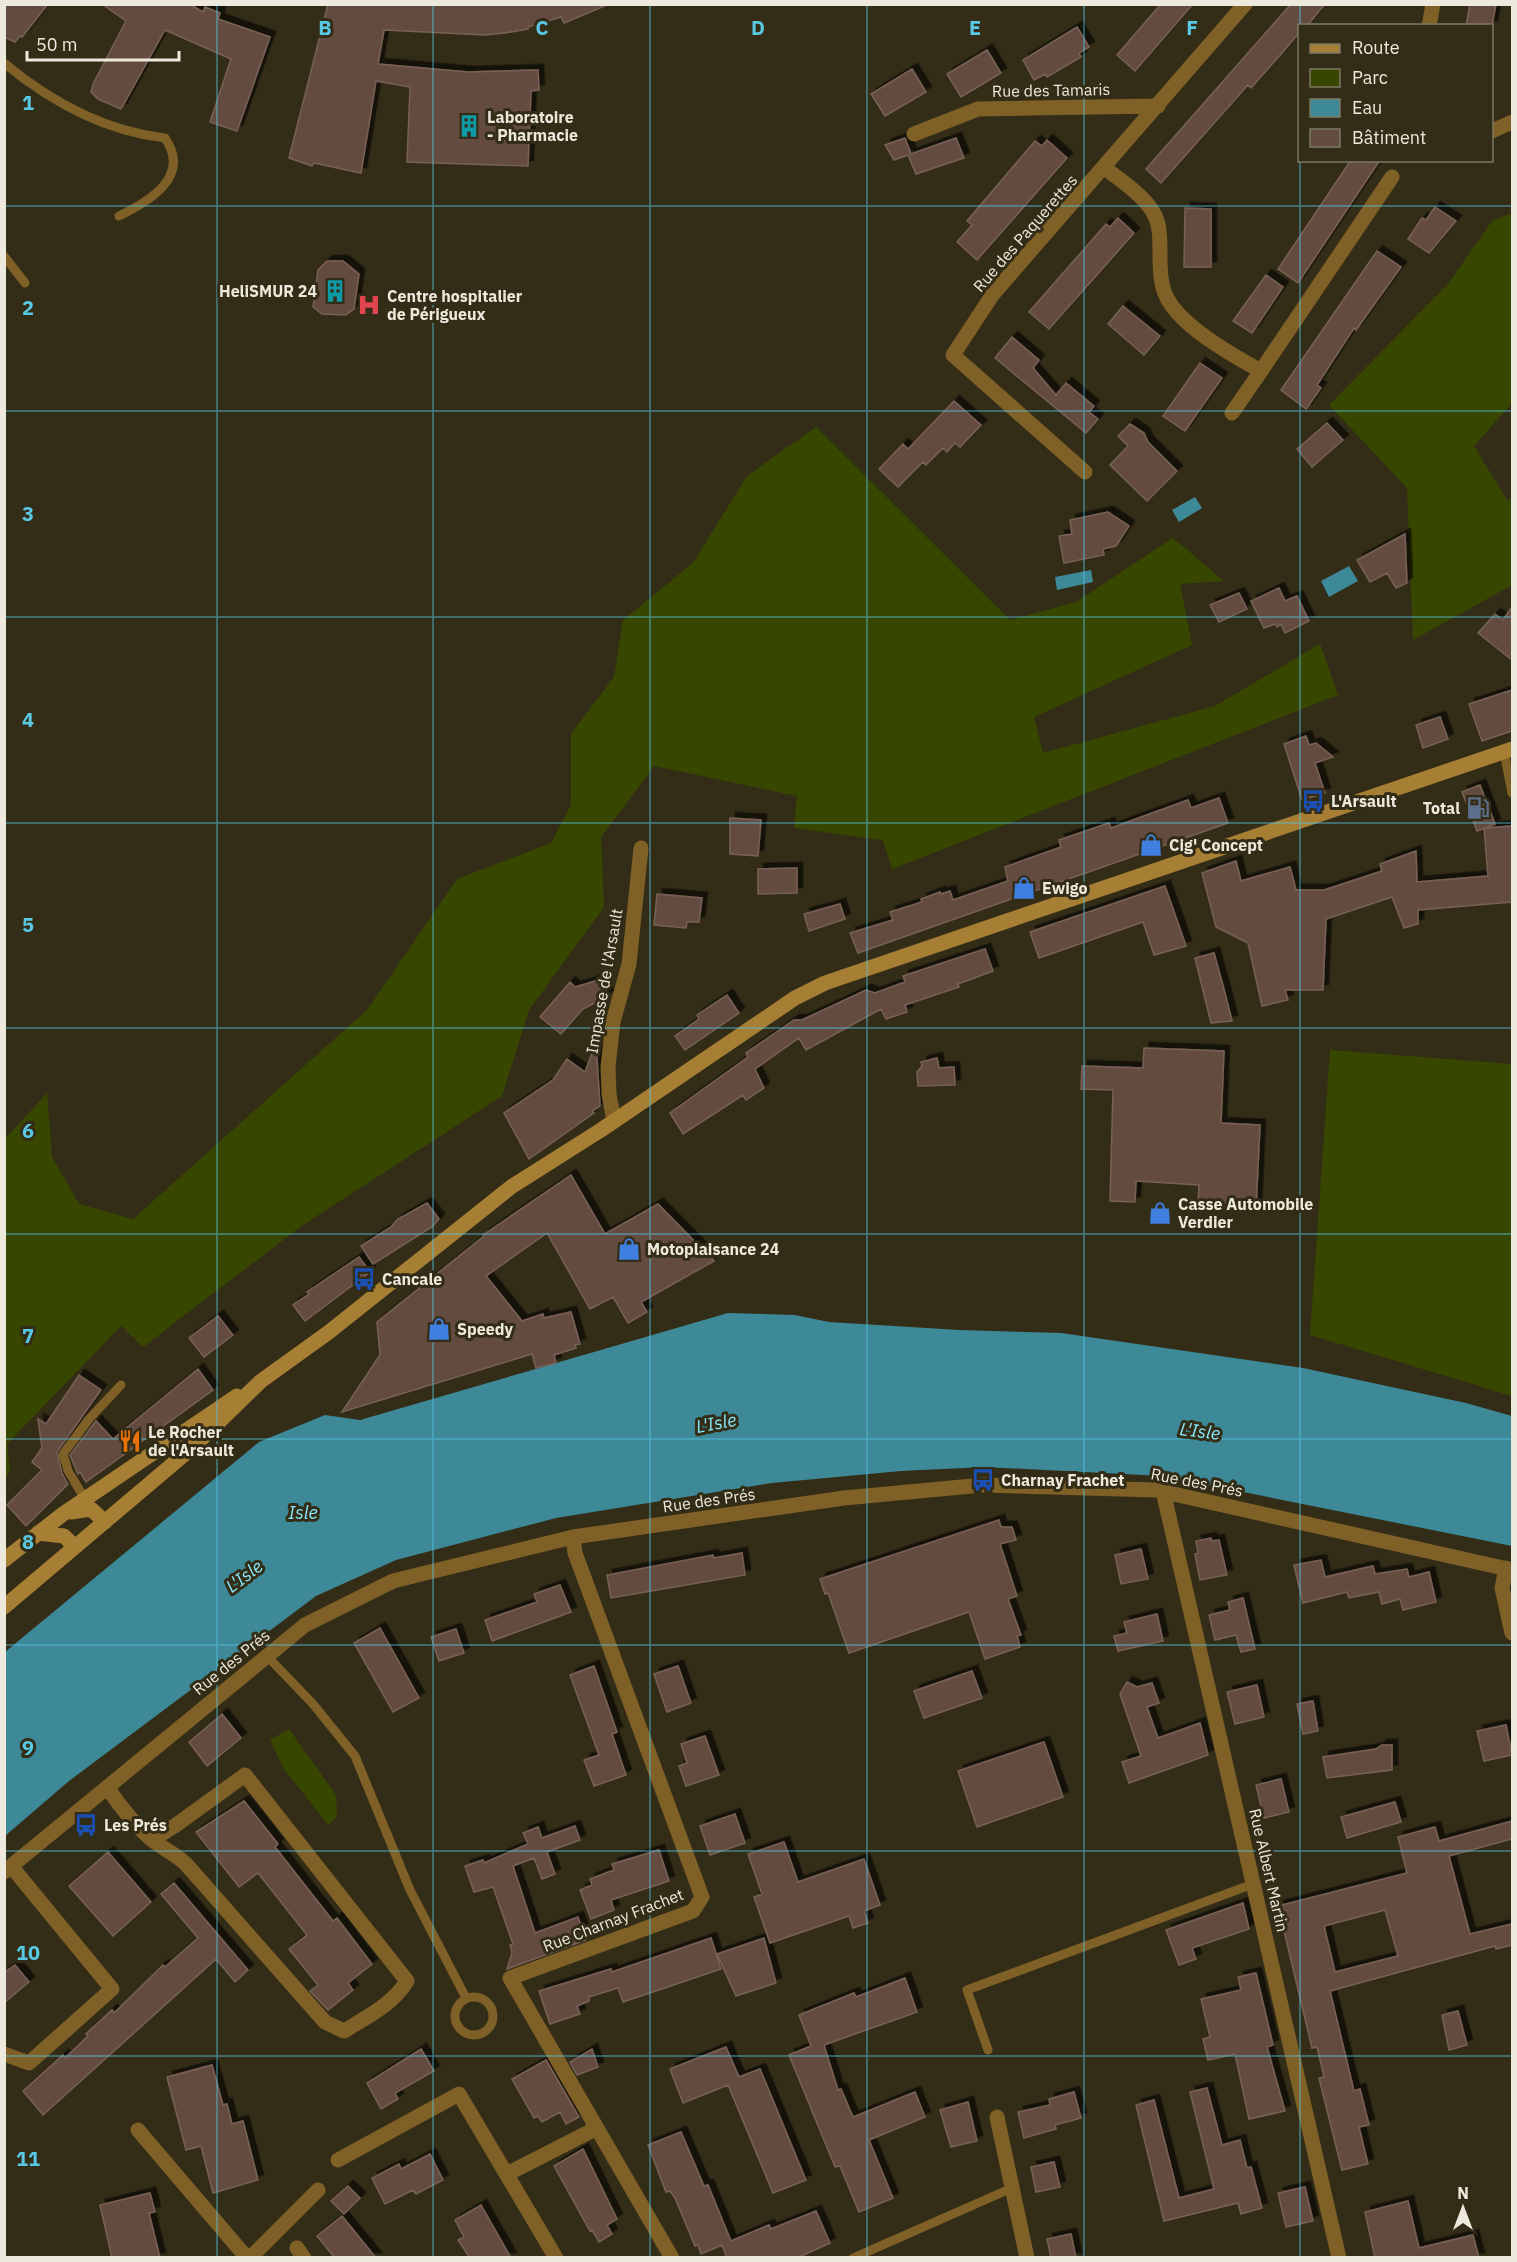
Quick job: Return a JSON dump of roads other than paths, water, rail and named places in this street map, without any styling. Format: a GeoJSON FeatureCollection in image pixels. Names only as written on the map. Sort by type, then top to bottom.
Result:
{"type":"FeatureCollection","features":[{"type":"Feature","properties":{"kind":"main road"},"geometry":{"type":"LineString","coordinates":[[4,1560],[63,1514],[209,1413],[261,1382],[329,1332],[512,1187],[614,1121],[769,1015],[825,983],[1508,751]]}},
{"type":"Feature","properties":{"kind":"main road"},"geometry":{"type":"LineString","coordinates":[[4,1607],[193,1447],[261,1382]]}},
{"type":"Feature","properties":{"kind":"main road"},"geometry":{"type":"LineString","coordinates":[[63,1514],[91,1509],[105,1522]]}},
{"type":"Feature","properties":{"kind":"main road"},"geometry":{"type":"LineString","coordinates":[[38,1533],[64,1536],[75,1547]]}},
{"type":"Feature","properties":{"kind":"street","name":"Rue des Paquerettes"},"geometry":{"type":"LineString","coordinates":[[1085,472],[953,355],[993,294],[1105,168],[1245,4]]}},
{"type":"Feature","properties":{"kind":"street"},"geometry":{"type":"LineString","coordinates":[[1429,24],[1433,4]]}},
{"type":"Feature","properties":{"kind":"street","name":"Rue des Tamaris"},"geometry":{"type":"LineString","coordinates":[[914,134],[978,109],[1158,106]]}},
{"type":"Feature","properties":{"kind":"street"},"geometry":{"type":"LineString","coordinates":[[1493,129],[1512,122]]}},
{"type":"Feature","properties":{"kind":"street"},"geometry":{"type":"LineString","coordinates":[[1105,168],[1139,196],[1154,213],[1158,230],[1160,277],[1167,297],[1180,317],[1261,371]]}},
{"type":"Feature","properties":{"kind":"street"},"geometry":{"type":"LineString","coordinates":[[1232,412],[1392,177]]}},
{"type":"Feature","properties":{"kind":"street","name":"Impasse de l'Arsault"},"geometry":{"type":"LineString","coordinates":[[614,1121],[609,1094],[608,1067],[613,1022],[628,964],[641,848]]}},
{"type":"Feature","properties":{"kind":"street","name":"Rue des Prés"},"geometry":{"type":"LineString","coordinates":[[8,1869],[305,1625],[393,1581],[573,1538],[844,1498],[983,1485],[1163,1491],[1509,1569]]}},
{"type":"Feature","properties":{"kind":"street","name":"Rue Albert Martin"},"geometry":{"type":"LineString","coordinates":[[1163,1491],[1339,2258]]}},
{"type":"Feature","properties":{"kind":"street","name":"Rue Charnay Frachet"},"geometry":{"type":"LineString","coordinates":[[573,1538],[576,1553],[702,1898],[693,1911],[510,1978],[672,2258]]}},
{"type":"Feature","properties":{"kind":"street"},"geometry":{"type":"LineString","coordinates":[[1509,1569],[1502,1588],[1512,1633]]}},
{"type":"Feature","properties":{"kind":"street"},"geometry":{"type":"LineString","coordinates":[[107,1787],[116,1801],[152,1840],[173,1852],[186,1864],[324,2022],[344,2031],[393,1998],[407,1981],[245,1775],[152,1840]]}},
{"type":"Feature","properties":{"kind":"street"},"geometry":{"type":"LineString","coordinates":[[4,2054],[29,2063],[112,1989],[8,1869]]}},
{"type":"Feature","properties":{"kind":"street"},"geometry":{"type":"LineString","coordinates":[[338,2160],[459,2094],[556,2258]]}},
{"type":"Feature","properties":{"kind":"street"},"geometry":{"type":"LineString","coordinates":[[997,2117],[1027,2258]]}},
{"type":"Feature","properties":{"kind":"street"},"geometry":{"type":"LineString","coordinates":[[507,2174],[597,2128]]}},
{"type":"Feature","properties":{"kind":"street"},"geometry":{"type":"LineString","coordinates":[[138,2130],[248,2258],[318,2190]]}},
{"type":"Feature","properties":{"kind":"lane"},"geometry":{"type":"LineString","coordinates":[[4,63],[37,89],[82,114],[115,129],[165,138],[171,147],[172,156],[167,183],[157,195],[119,216]]}},
{"type":"Feature","properties":{"kind":"lane"},"geometry":{"type":"LineString","coordinates":[[4,256],[25,283]]}},
{"type":"Feature","properties":{"kind":"lane"},"geometry":{"type":"LineString","coordinates":[[1508,751],[1512,793]]}},
{"type":"Feature","properties":{"kind":"lane"},"geometry":{"type":"LineString","coordinates":[[85,1499],[68,1471],[63,1454],[89,1419],[121,1385]]}},
{"type":"Feature","properties":{"kind":"lane"},"geometry":{"type":"LineString","coordinates":[[267,1656],[313,1704],[355,1756],[410,1890],[466,1998]]}},
{"type":"Feature","properties":{"kind":"lane"},"geometry":{"type":"LineString","coordinates":[[988,2050],[967,1990],[1253,1884]]}},
{"type":"Feature","properties":{"kind":"lane"},"geometry":{"type":"LineString","coordinates":[[478,1997],[488,2004],[493,2015],[485,2031],[473,2035],[457,2025],[457,2007],[466,1998],[478,1997]]}},
{"type":"Feature","properties":{"kind":"lane"},"geometry":{"type":"LineString","coordinates":[[853,2258],[1012,2188]]}},
{"type":"Feature","properties":{"kind":"water"},"geometry":{"type":"Polygon","coordinates":[[[1195,497],[1202,508],[1179,522],[1172,510],[1195,497]]]}},
{"type":"Feature","properties":{"kind":"water"},"geometry":{"type":"Polygon","coordinates":[[[1349,566],[1358,581],[1329,597],[1321,581],[1349,566]]]}},
{"type":"Feature","properties":{"kind":"water"},"geometry":{"type":"Polygon","coordinates":[[[1091,570],[1093,582],[1057,590],[1055,577],[1091,570]]]}},
{"type":"Feature","properties":{"kind":"water"},"geometry":{"type":"Polygon","coordinates":[[[728,1313],[795,1315],[829,1322],[959,1330],[1061,1333],[1303,1368],[1466,1403],[1512,1416],[1512,1546],[1163,1476],[984,1467],[901,1471],[772,1483],[556,1518],[396,1560],[316,1596],[69,1781],[5,1836],[5,1652],[259,1442],[325,1415],[360,1420],[728,1313]]]}},
{"type":"Feature","properties":{"kind":"place","name":"Laboratoire - Pharmacie"},"geometry":{"type":"Point","coordinates":[469,126]}},
{"type":"Feature","properties":{"kind":"place","name":"HeliSMUR 24"},"geometry":{"type":"Point","coordinates":[335,291]}},
{"type":"Feature","properties":{"kind":"place","name":"Centre hospitalier de Périgueux"},"geometry":{"type":"Point","coordinates":[369,305]}},
{"type":"Feature","properties":{"kind":"place","name":"L'Arsault"},"geometry":{"type":"Point","coordinates":[1313,801]}},
{"type":"Feature","properties":{"kind":"place","name":"Total"},"geometry":{"type":"Point","coordinates":[1478,808]}},
{"type":"Feature","properties":{"kind":"place","name":"Cig' Concept"},"geometry":{"type":"Point","coordinates":[1151,845]}},
{"type":"Feature","properties":{"kind":"place","name":"Ewigo"},"geometry":{"type":"Point","coordinates":[1024,888]}},
{"type":"Feature","properties":{"kind":"place","name":"Casse Automobile Verdier"},"geometry":{"type":"Point","coordinates":[1160,1213]}},
{"type":"Feature","properties":{"kind":"place","name":"Motoplaisance 24"},"geometry":{"type":"Point","coordinates":[629,1249]}},
{"type":"Feature","properties":{"kind":"place","name":"Cancale"},"geometry":{"type":"Point","coordinates":[364,1279]}},
{"type":"Feature","properties":{"kind":"place","name":"Speedy"},"geometry":{"type":"Point","coordinates":[439,1329]}},
{"type":"Feature","properties":{"kind":"place","name":"Le Rocher de l'Arsault"},"geometry":{"type":"Point","coordinates":[130,1441]}},
{"type":"Feature","properties":{"kind":"place","name":"Charnay Frachet"},"geometry":{"type":"Point","coordinates":[983,1480]}},
{"type":"Feature","properties":{"kind":"place","name":"Les Prés"},"geometry":{"type":"Point","coordinates":[86,1825]}},
{"type":"Feature","properties":{"kind":"water label","name":"L'Isle"},"geometry":{"type":"Point","coordinates":[716,1423]}},
{"type":"Feature","properties":{"kind":"water label","name":"L'Isle"},"geometry":{"type":"Point","coordinates":[1200,1431]}},
{"type":"Feature","properties":{"kind":"water label","name":"Isle"},"geometry":{"type":"Point","coordinates":[303,1512]}},
{"type":"Feature","properties":{"kind":"water label","name":"L'Isle"},"geometry":{"type":"Point","coordinates":[244,1576]}}]}
